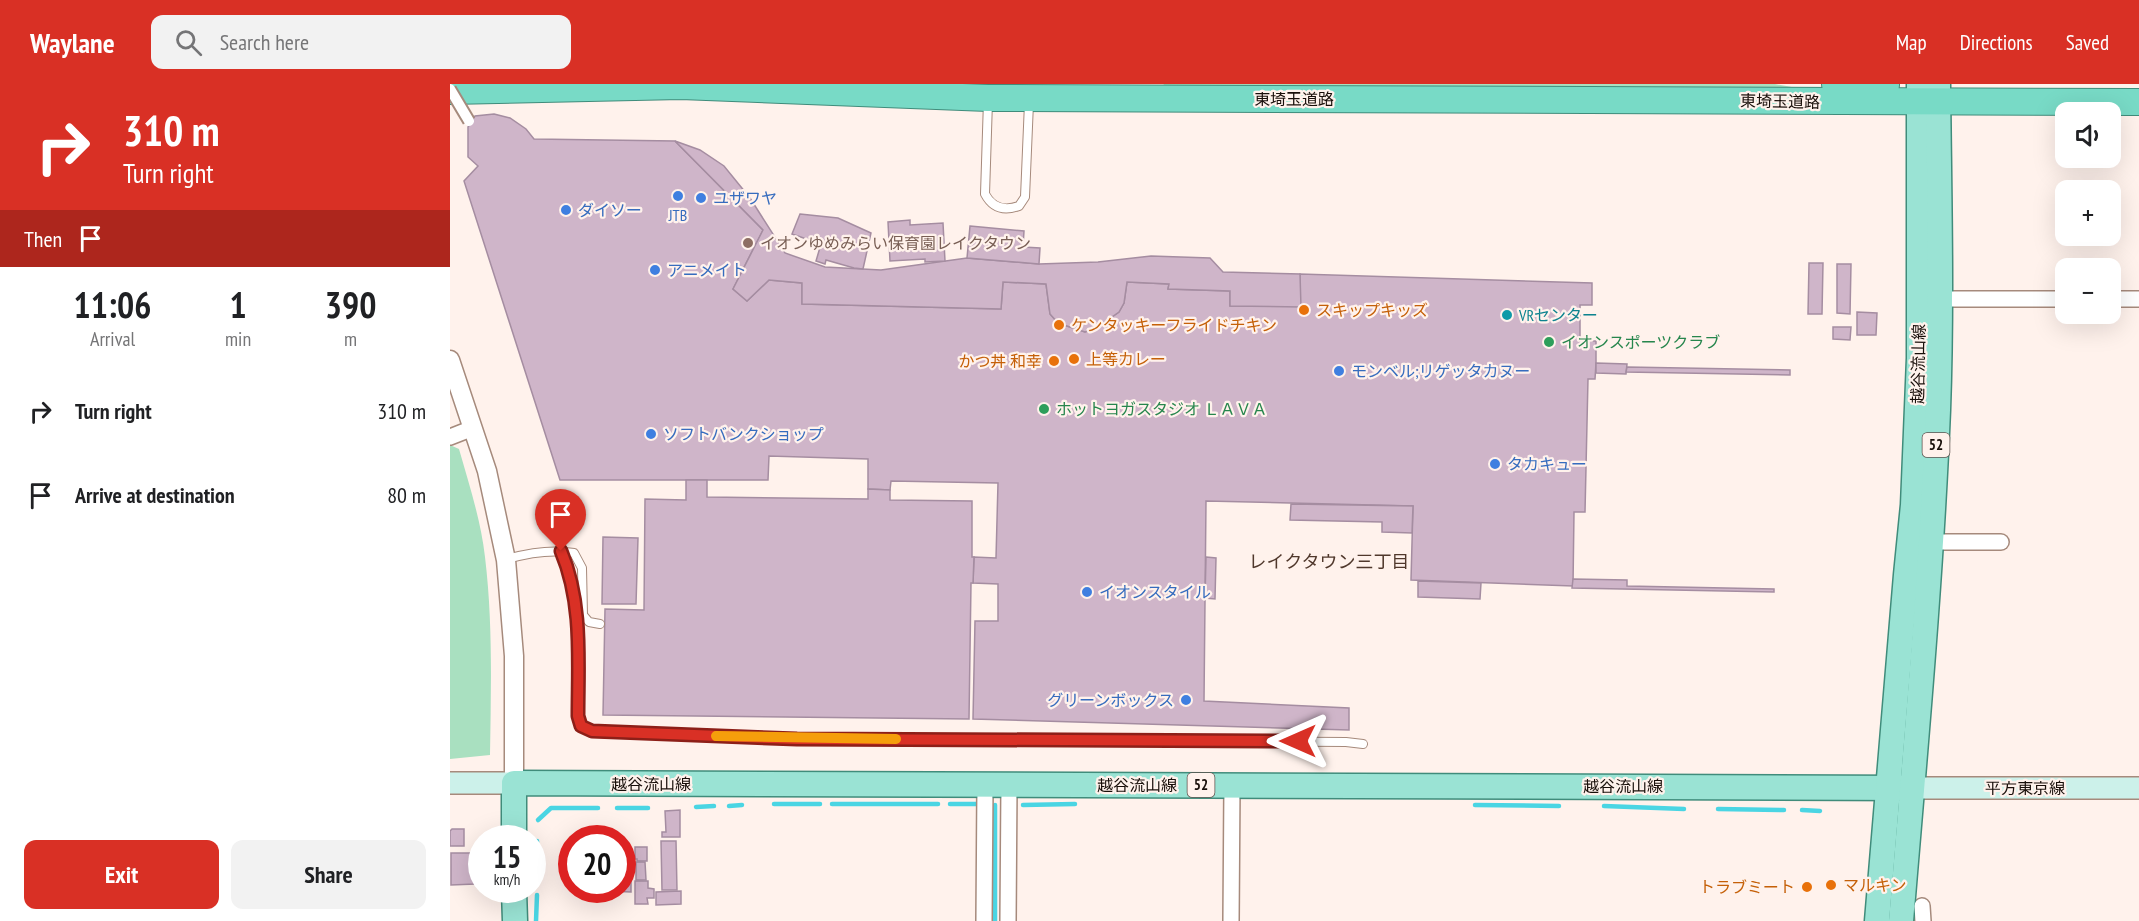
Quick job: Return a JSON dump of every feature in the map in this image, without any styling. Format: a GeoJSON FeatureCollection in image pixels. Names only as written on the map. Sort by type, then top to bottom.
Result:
{"type":"FeatureCollection","features":[{"type":"Feature","properties":{"kind":"highway"},"geometry":{"type":"LineString","coordinates":[[849,84],[902,88],[930,97]]}},
{"type":"Feature","properties":{"kind":"highway"},"geometry":{"type":"LineString","coordinates":[[1124,99],[1138,94],[1152,84]]}},
{"type":"Feature","properties":{"kind":"highway"},"geometry":{"type":"LineString","coordinates":[[1835,84],[1927,92]]}},
{"type":"Feature","properties":{"kind":"highway","name":"東埼玉道路"},"geometry":{"type":"LineString","coordinates":[[450,90],[676,85],[930,97],[1029,99],[1624,99],[1927,92],[2139,102]]}},
{"type":"Feature","properties":{"kind":"main road","name":"越谷流山線"},"geometry":{"type":"LineString","coordinates":[[1877,921],[1900,788],[1930,542],[1938,409],[1940,299],[1927,92]]}},
{"type":"Feature","properties":{"kind":"main road","name":"越谷流山線"},"geometry":{"type":"LineString","coordinates":[[1901,921],[1900,788],[1906,575],[1914,505],[1927,92]]}},
{"type":"Feature","properties":{"kind":"main road"},"geometry":{"type":"LineString","coordinates":[[450,783],[514,783],[514,825]]}},
{"type":"Feature","properties":{"kind":"main road","name":"越谷流山線"},"geometry":{"type":"LineString","coordinates":[[514,783],[1900,788]]}},
{"type":"Feature","properties":{"kind":"main road","name":"平方東京線"},"geometry":{"type":"LineString","coordinates":[[1900,788],[2139,788]]}},
{"type":"Feature","properties":{"kind":"main road"},"geometry":{"type":"LineString","coordinates":[[514,903],[514,921]]}},
{"type":"Feature","properties":{"kind":"street"},"geometry":{"type":"LineString","coordinates":[[450,90],[469,121]]}},
{"type":"Feature","properties":{"kind":"street"},"geometry":{"type":"LineString","coordinates":[[1940,299],[2055,299]]}},
{"type":"Feature","properties":{"kind":"street"},"geometry":{"type":"LineString","coordinates":[[2121,299],[2139,299]]}},
{"type":"Feature","properties":{"kind":"street"},"geometry":{"type":"LineString","coordinates":[[450,360],[487,471],[506,560],[513,656],[514,783]]}},
{"type":"Feature","properties":{"kind":"street"},"geometry":{"type":"LineString","coordinates":[[450,437],[474,428]]}},
{"type":"Feature","properties":{"kind":"street"},"geometry":{"type":"LineString","coordinates":[[1930,542],[2001,542]]}},
{"type":"Feature","properties":{"kind":"street"},"geometry":{"type":"LineString","coordinates":[[984,921],[985,784]]}},
{"type":"Feature","properties":{"kind":"street"},"geometry":{"type":"LineString","coordinates":[[1008,921],[1009,785]]}},
{"type":"Feature","properties":{"kind":"street"},"geometry":{"type":"LineString","coordinates":[[1232,785],[1232,921]]}},
{"type":"Feature","properties":{"kind":"lane"},"geometry":{"type":"LineString","coordinates":[[988,98],[985,194],[989,201],[1002,209],[1020,206],[1025,198],[1029,99]]}},
{"type":"Feature","properties":{"kind":"lane"},"geometry":{"type":"LineString","coordinates":[[506,560],[527,554],[561,551],[574,553],[582,568],[582,615],[589,622],[600,624]]}},
{"type":"Feature","properties":{"kind":"lane"},"geometry":{"type":"LineString","coordinates":[[561,551],[569,570],[578,626],[578,716],[581,726],[592,731],[797,739],[1346,742],[1363,744]]}},
{"type":"Feature","properties":{"kind":"green space"},"geometry":{"type":"Polygon","coordinates":[[[1164,84],[1775,84],[1814,91],[1159,91],[1164,84]]]}},
{"type":"Feature","properties":{"kind":"green space"},"geometry":{"type":"Polygon","coordinates":[[[450,445],[459,449],[481,530],[488,582],[491,681],[490,755],[450,759],[450,445]]]}},
{"type":"Feature","properties":{"kind":"building"},"geometry":{"type":"Polygon","coordinates":[[[494,114],[510,118],[526,129],[534,139],[675,141],[763,230],[733,289],[747,301],[769,280],[802,283],[802,304],[1001,309],[1003,282],[1046,284],[1050,314],[1058,323],[1085,332],[1096,328],[1119,312],[1124,303],[1127,282],[1169,284],[1168,289],[1230,291],[1230,306],[1299,306],[1300,274],[1592,283],[1592,305],[1580,305],[1580,341],[1596,341],[1596,363],[1595,379],[1588,379],[1585,512],[1574,512],[1573,586],[1411,580],[1413,506],[1206,501],[1204,701],[1349,708],[1349,730],[973,719],[975,621],[998,621],[998,584],[973,583],[974,557],[996,558],[998,483],[891,481],[890,490],[868,489],[868,459],[769,456],[768,480],[560,480],[464,181],[478,166],[468,157],[468,127],[475,116],[494,114]]]}},
{"type":"Feature","properties":{"kind":"building"},"geometry":{"type":"Polygon","coordinates":[[[675,141],[700,150],[724,166],[750,198],[785,253],[825,267],[881,270],[967,258],[1039,264],[1098,262],[1151,256],[1210,258],[1223,272],[1300,274],[1301,307],[1230,306],[1230,291],[1168,289],[1169,284],[1127,282],[1124,303],[1119,312],[1096,328],[1085,332],[1058,323],[1050,314],[1046,284],[1003,282],[1001,309],[802,304],[802,283],[769,280],[747,301],[733,289],[763,230],[675,141]]]}},
{"type":"Feature","properties":{"kind":"building"},"geometry":{"type":"Polygon","coordinates":[[[800,214],[838,218],[871,233],[863,269],[826,260],[825,264],[816,261],[821,244],[792,234],[800,214]]]}},
{"type":"Feature","properties":{"kind":"building"},"geometry":{"type":"Polygon","coordinates":[[[910,220],[910,225],[943,223],[945,261],[925,262],[925,259],[890,261],[888,222],[910,220]]]}},
{"type":"Feature","properties":{"kind":"building"},"geometry":{"type":"Polygon","coordinates":[[[970,226],[1024,231],[1023,247],[1040,248],[1039,264],[967,258],[970,226]]]}},
{"type":"Feature","properties":{"kind":"building"},"geometry":{"type":"Polygon","coordinates":[[[1809,263],[1823,263],[1822,314],[1808,314],[1809,263]]]}},
{"type":"Feature","properties":{"kind":"building"},"geometry":{"type":"Polygon","coordinates":[[[1837,264],[1851,264],[1850,314],[1837,313],[1837,264]]]}},
{"type":"Feature","properties":{"kind":"building"},"geometry":{"type":"Polygon","coordinates":[[[1857,312],[1877,313],[1876,335],[1857,335],[1857,312]]]}},
{"type":"Feature","properties":{"kind":"building"},"geometry":{"type":"Polygon","coordinates":[[[1833,327],[1851,327],[1850,340],[1833,339],[1833,327]]]}},
{"type":"Feature","properties":{"kind":"building"},"geometry":{"type":"Polygon","coordinates":[[[1596,363],[1627,364],[1626,374],[1596,373],[1596,363]]]}},
{"type":"Feature","properties":{"kind":"building"},"geometry":{"type":"Polygon","coordinates":[[[1627,367],[1790,370],[1790,375],[1626,372],[1627,367]]]}},
{"type":"Feature","properties":{"kind":"building"},"geometry":{"type":"Polygon","coordinates":[[[686,480],[707,480],[707,497],[868,499],[868,489],[890,490],[890,500],[972,501],[972,557],[974,557],[973,583],[971,583],[969,719],[603,715],[605,609],[644,610],[645,499],[686,500],[686,480]]]}},
{"type":"Feature","properties":{"kind":"building"},"geometry":{"type":"Polygon","coordinates":[[[1291,504],[1413,506],[1412,533],[1382,532],[1382,522],[1290,520],[1291,504]]]}},
{"type":"Feature","properties":{"kind":"building"},"geometry":{"type":"Polygon","coordinates":[[[603,537],[638,538],[636,604],[602,604],[603,537]]]}},
{"type":"Feature","properties":{"kind":"building"},"geometry":{"type":"Polygon","coordinates":[[[1206,557],[1216,558],[1215,599],[1205,598],[1206,557]]]}},
{"type":"Feature","properties":{"kind":"building"},"geometry":{"type":"Polygon","coordinates":[[[1573,579],[1627,580],[1627,586],[1774,589],[1774,592],[1572,588],[1573,579]]]}},
{"type":"Feature","properties":{"kind":"building"},"geometry":{"type":"Polygon","coordinates":[[[1418,581],[1481,583],[1480,599],[1418,597],[1418,581]]]}},
{"type":"Feature","properties":{"kind":"building"},"geometry":{"type":"Polygon","coordinates":[[[680,810],[680,837],[662,837],[662,832],[666,832],[665,811],[680,810]]]}},
{"type":"Feature","properties":{"kind":"building"},"geometry":{"type":"Polygon","coordinates":[[[452,829],[464,829],[464,846],[450,846],[452,829]]]}},
{"type":"Feature","properties":{"kind":"building"},"geometry":{"type":"Polygon","coordinates":[[[661,841],[676,841],[677,890],[662,890],[661,841]]]}},
{"type":"Feature","properties":{"kind":"building"},"geometry":{"type":"Polygon","coordinates":[[[636,847],[647,847],[647,861],[637,861],[636,847]]]}},
{"type":"Feature","properties":{"kind":"building"},"geometry":{"type":"Polygon","coordinates":[[[451,853],[468,853],[468,884],[451,885],[451,853]]]}},
{"type":"Feature","properties":{"kind":"building"},"geometry":{"type":"Polygon","coordinates":[[[636,862],[645,862],[646,880],[636,880],[636,862]]]}},
{"type":"Feature","properties":{"kind":"building"},"geometry":{"type":"Polygon","coordinates":[[[636,881],[648,881],[648,888],[654,889],[654,898],[647,898],[648,904],[635,904],[636,881]]]}},
{"type":"Feature","properties":{"kind":"building"},"geometry":{"type":"Polygon","coordinates":[[[681,891],[681,904],[656,905],[656,892],[681,891]]]}},
{"type":"Feature","properties":{"kind":"waterway"},"geometry":{"type":"LineString","coordinates":[[774,804],[820,804]]}},
{"type":"Feature","properties":{"kind":"waterway"},"geometry":{"type":"LineString","coordinates":[[832,804],[938,804]]}},
{"type":"Feature","properties":{"kind":"waterway"},"geometry":{"type":"LineString","coordinates":[[950,804],[976,804]]}},
{"type":"Feature","properties":{"kind":"waterway"},"geometry":{"type":"LineString","coordinates":[[1023,805],[1075,804]]}},
{"type":"Feature","properties":{"kind":"waterway"},"geometry":{"type":"LineString","coordinates":[[729,806],[742,805]]}},
{"type":"Feature","properties":{"kind":"waterway"},"geometry":{"type":"LineString","coordinates":[[995,805],[995,921]]}},
{"type":"Feature","properties":{"kind":"waterway"},"geometry":{"type":"LineString","coordinates":[[1475,805],[1559,806]]}},
{"type":"Feature","properties":{"kind":"waterway"},"geometry":{"type":"LineString","coordinates":[[696,807],[714,806]]}},
{"type":"Feature","properties":{"kind":"waterway"},"geometry":{"type":"LineString","coordinates":[[1604,806],[1684,809]]}},
{"type":"Feature","properties":{"kind":"waterway"},"geometry":{"type":"LineString","coordinates":[[538,820],[551,808],[598,808]]}},
{"type":"Feature","properties":{"kind":"waterway"},"geometry":{"type":"LineString","coordinates":[[617,808],[648,808]]}},
{"type":"Feature","properties":{"kind":"waterway"},"geometry":{"type":"LineString","coordinates":[[1718,809],[1784,810]]}},
{"type":"Feature","properties":{"kind":"waterway"},"geometry":{"type":"LineString","coordinates":[[1802,810],[1820,811]]}},
{"type":"Feature","properties":{"kind":"waterway"},"geometry":{"type":"LineString","coordinates":[[536,921],[537,903]]}},
{"type":"Feature","properties":{"kind":"slow traffic"},"geometry":{"type":"LineString","coordinates":[[716,736],[896,739]]}},
{"type":"Feature","properties":{"kind":"place","name":"JTB"},"geometry":{"type":"Point","coordinates":[678,196]}},
{"type":"Feature","properties":{"kind":"place","name":"ユザワヤ"},"geometry":{"type":"Point","coordinates":[701,198]}},
{"type":"Feature","properties":{"kind":"place","name":"ダイソー"},"geometry":{"type":"Point","coordinates":[566,210]}},
{"type":"Feature","properties":{"kind":"place","name":"イオンゆめみらい保育園レイクタウン"},"geometry":{"type":"Point","coordinates":[748,243]}},
{"type":"Feature","properties":{"kind":"place","name":"アニメイト"},"geometry":{"type":"Point","coordinates":[655,270]}},
{"type":"Feature","properties":{"kind":"place","name":"スキップキッズ"},"geometry":{"type":"Point","coordinates":[1304,310]}},
{"type":"Feature","properties":{"kind":"place","name":"VRセンター"},"geometry":{"type":"Point","coordinates":[1507,315]}},
{"type":"Feature","properties":{"kind":"place","name":"ケンタッキーフライドチキン"},"geometry":{"type":"Point","coordinates":[1059,325]}},
{"type":"Feature","properties":{"kind":"place","name":"イオンスポーツクラブ"},"geometry":{"type":"Point","coordinates":[1549,342]}},
{"type":"Feature","properties":{"kind":"place","name":"上等カレー"},"geometry":{"type":"Point","coordinates":[1074,359]}},
{"type":"Feature","properties":{"kind":"place","name":"かつ丼 和幸"},"geometry":{"type":"Point","coordinates":[1054,361]}},
{"type":"Feature","properties":{"kind":"place","name":"モンベル;リゲッタカヌー"},"geometry":{"type":"Point","coordinates":[1339,371]}},
{"type":"Feature","properties":{"kind":"place","name":"ホットヨガスタジオ ＬＡＶＡ"},"geometry":{"type":"Point","coordinates":[1044,409]}},
{"type":"Feature","properties":{"kind":"place","name":"ソフトバンクショップ"},"geometry":{"type":"Point","coordinates":[651,434]}},
{"type":"Feature","properties":{"kind":"place","name":"タカキュー"},"geometry":{"type":"Point","coordinates":[1495,464]}},
{"type":"Feature","properties":{"kind":"place","name":"イオンスタイル"},"geometry":{"type":"Point","coordinates":[1087,592]}},
{"type":"Feature","properties":{"kind":"place","name":"グリーンボックス"},"geometry":{"type":"Point","coordinates":[1186,700]}},
{"type":"Feature","properties":{"kind":"place","name":"マルキン"},"geometry":{"type":"Point","coordinates":[1831,885]}},
{"type":"Feature","properties":{"kind":"place","name":"トラブミート"},"geometry":{"type":"Point","coordinates":[1807,887]}},
{"type":"Feature","properties":{"kind":"district","name":"レイクタウン三丁目"},"geometry":{"type":"Point","coordinates":[1329,562]}},
{"type":"Feature","properties":{"kind":"route"},"geometry":{"type":"LineString","coordinates":[[561,551],[569,570],[578,626],[578,716],[581,726],[592,731],[797,739],[1298,741]]}}]}
